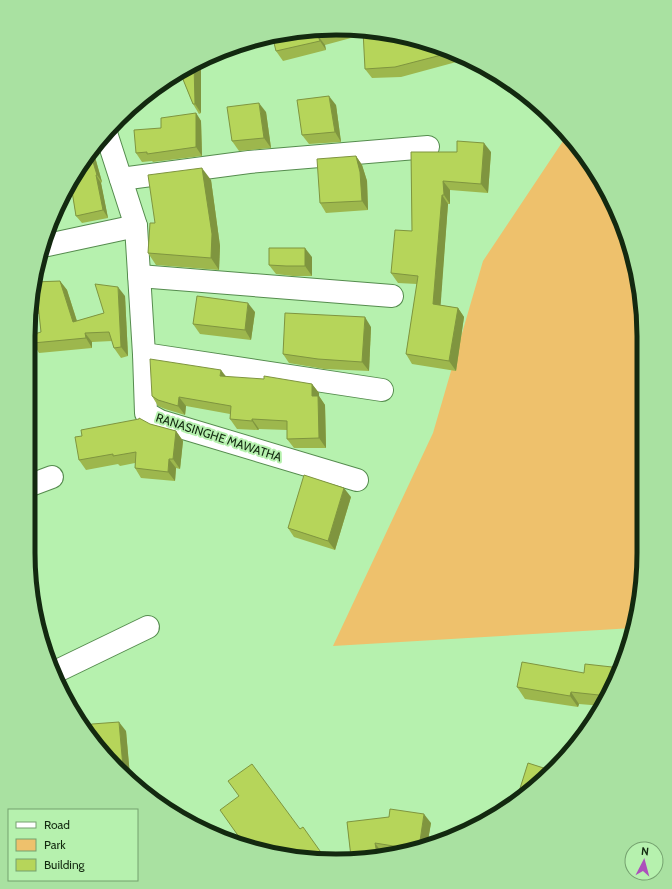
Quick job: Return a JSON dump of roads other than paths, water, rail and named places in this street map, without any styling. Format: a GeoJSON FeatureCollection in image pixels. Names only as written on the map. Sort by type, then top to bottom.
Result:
{"type":"FeatureCollection","features":[{"type":"Feature","properties":{"kind":"street","name":"RANASINGHE MAWATHA"},"geometry":{"type":"LineString","coordinates":[[108,140],[136,226],[146,413],[160,421],[357,480]]}},
{"type":"Feature","properties":{"kind":"street"},"geometry":{"type":"LineString","coordinates":[[121,179],[249,162],[428,147]]}},
{"type":"Feature","properties":{"kind":"street"},"geometry":{"type":"LineString","coordinates":[[49,245],[136,226]]}},
{"type":"Feature","properties":{"kind":"street"},"geometry":{"type":"LineString","coordinates":[[138,276],[392,296]]}},
{"type":"Feature","properties":{"kind":"street"},"geometry":{"type":"LineString","coordinates":[[144,354],[382,390]]}},
{"type":"Feature","properties":{"kind":"street"},"geometry":{"type":"LineString","coordinates":[[35,484],[52,478]]}},
{"type":"Feature","properties":{"kind":"street"},"geometry":{"type":"LineString","coordinates":[[59,670],[148,627]]}}]}
